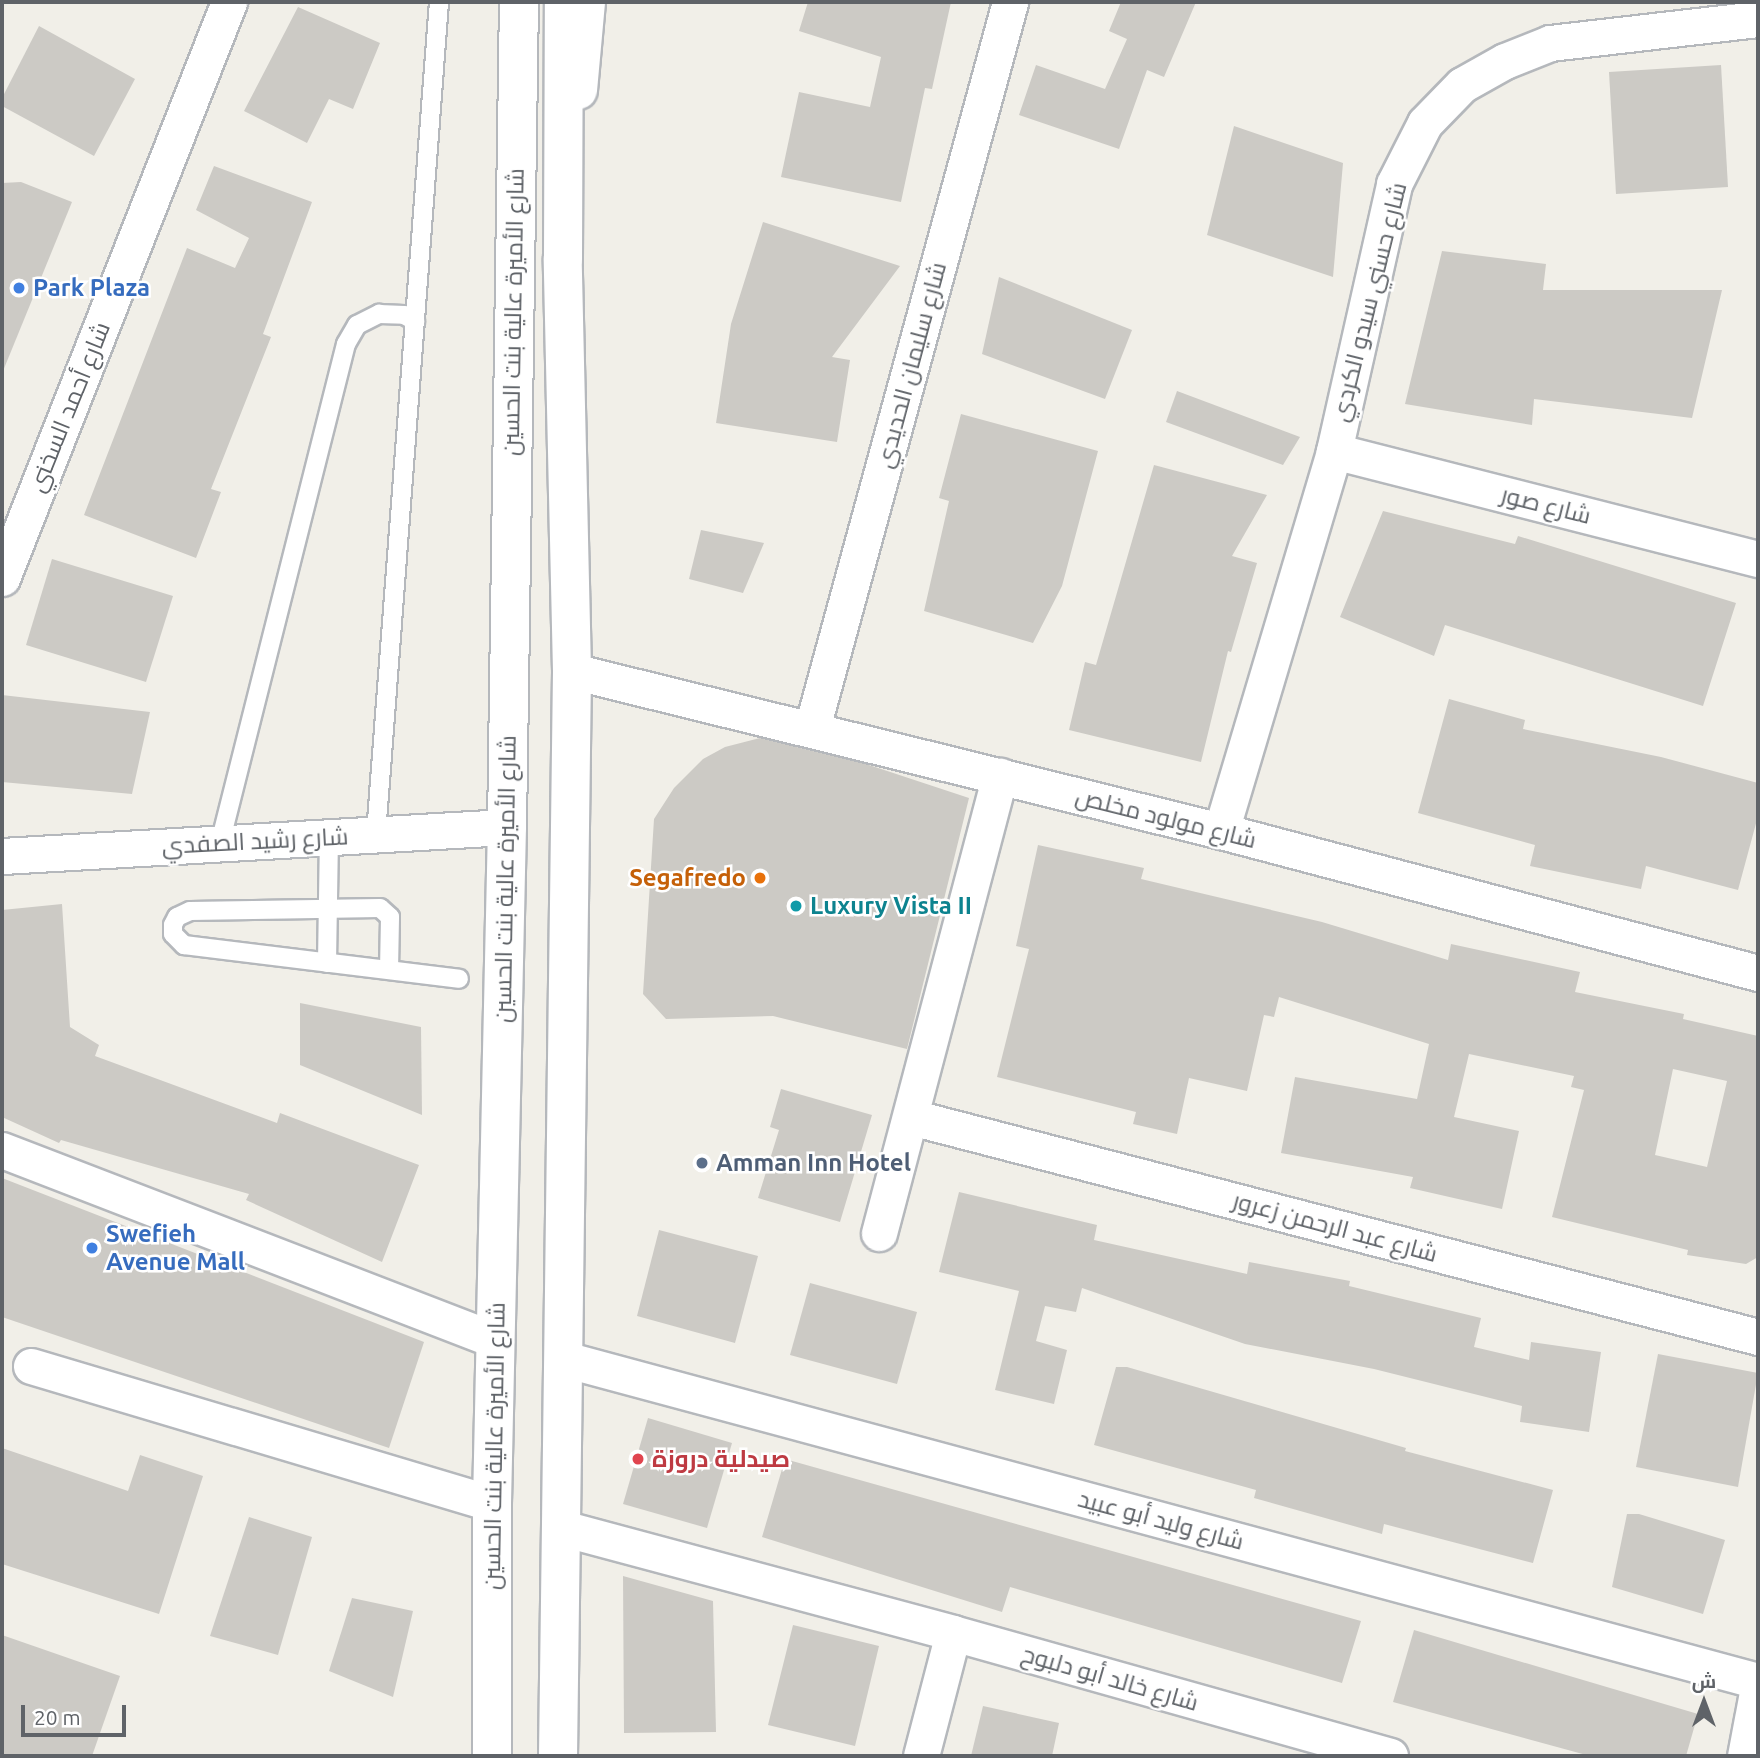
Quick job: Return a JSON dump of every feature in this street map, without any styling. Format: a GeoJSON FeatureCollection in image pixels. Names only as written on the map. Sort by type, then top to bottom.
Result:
{"type":"FeatureCollection","features":[{"type":"Feature","properties":{"kind":"main road"},"geometry":{"type":"LineString","coordinates":[[502,2],[514,266]]}},
{"type":"Feature","properties":{"kind":"main road","name":"شارع الأميرة عالية بنت الحسين"},"geometry":{"type":"LineString","coordinates":[[492,1756],[492,1503],[508,827],[519,2]]}},
{"type":"Feature","properties":{"kind":"main road","name":"شارع الأميرة عالية بنت الحسين"},"geometry":{"type":"LineString","coordinates":[[558,1756],[572,671],[563,259],[564,2]]}},
{"type":"Feature","properties":{"kind":"main road"},"geometry":{"type":"LineString","coordinates":[[563,259],[586,2]]}},
{"type":"Feature","properties":{"kind":"street","name":"شارع أحمد السخني"},"geometry":{"type":"LineString","coordinates":[[2,578],[229,2]]}},
{"type":"Feature","properties":{"kind":"street","name":"شارع سليمان الحديدي"},"geometry":{"type":"LineString","coordinates":[[812,728],[1010,2]]}},
{"type":"Feature","properties":{"kind":"street","name":"شارع حسني سيدو الكردي"},"geometry":{"type":"LineString","coordinates":[[1221,831],[1334,451],[1394,184],[1425,123],[1462,85],[1505,61],[1550,43],[1758,19]]}},
{"type":"Feature","properties":{"kind":"street","name":"شارع صور"},"geometry":{"type":"LineString","coordinates":[[1334,451],[1758,559]]}},
{"type":"Feature","properties":{"kind":"street","name":"شارع مولود مخلص"},"geometry":{"type":"LineString","coordinates":[[572,671],[812,728],[1221,831],[1758,973]]}},
{"type":"Feature","properties":{"kind":"street"},"geometry":{"type":"LineString","coordinates":[[878,1233],[1000,776]]}},
{"type":"Feature","properties":{"kind":"street","name":"شارع رشيد الصفدي"},"geometry":{"type":"LineString","coordinates":[[2,856],[508,827]]}},
{"type":"Feature","properties":{"kind":"street","name":"شارع عبد الرحمن زعرور"},"geometry":{"type":"LineString","coordinates":[[911,1117],[1758,1338]]}},
{"type":"Feature","properties":{"kind":"street"},"geometry":{"type":"LineString","coordinates":[[2,1150],[495,1340]]}},
{"type":"Feature","properties":{"kind":"street","name":"شارع وليد أبو عبيد"},"geometry":{"type":"LineString","coordinates":[[564,1359],[1758,1681]]}},
{"type":"Feature","properties":{"kind":"street"},"geometry":{"type":"LineString","coordinates":[[30,1366],[492,1503]]}},
{"type":"Feature","properties":{"kind":"street","name":"شارع خالد أبو دلبوح"},"geometry":{"type":"LineString","coordinates":[[562,1528],[953,1633],[1390,1756]]}},
{"type":"Feature","properties":{"kind":"street"},"geometry":{"type":"LineString","coordinates":[[921,1756],[953,1633]]}},
{"type":"Feature","properties":{"kind":"street"},"geometry":{"type":"LineString","coordinates":[[1745,1756],[1758,1686]]}},
{"type":"Feature","properties":{"kind":"lane"},"geometry":{"type":"LineString","coordinates":[[376,834],[439,2]]}},
{"type":"Feature","properties":{"kind":"lane"},"geometry":{"type":"LineString","coordinates":[[220,843],[346,344],[357,325],[379,314],[391,312],[415,321]]}},
{"type":"Feature","properties":{"kind":"lane"},"geometry":{"type":"LineString","coordinates":[[327,963],[329,837]]}},
{"type":"Feature","properties":{"kind":"lane"},"geometry":{"type":"LineString","coordinates":[[389,970],[390,921],[387,913],[380,908],[191,911],[177,917],[173,925],[173,934],[184,945],[459,979]]}},
{"type":"Feature","properties":{"kind":"building"},"geometry":{"type":"Polygon","coordinates":[[[808,2],[951,2],[932,89],[925,88],[901,202],[781,177],[799,92],[870,107],[881,57],[799,31],[808,2]]]}},
{"type":"Feature","properties":{"kind":"building"},"geometry":{"type":"Polygon","coordinates":[[[1121,2],[1196,2],[1164,77],[1147,70],[1119,149],[1019,115],[1036,65],[1105,89],[1127,39],[1109,31],[1121,2]]]}},
{"type":"Feature","properties":{"kind":"building"},"geometry":{"type":"Polygon","coordinates":[[[298,7],[380,43],[353,109],[329,99],[307,143],[244,111],[298,7]]]}},
{"type":"Feature","properties":{"kind":"building"},"geometry":{"type":"Polygon","coordinates":[[[39,26],[135,79],[94,156],[2,106],[2,98],[39,26]]]}},
{"type":"Feature","properties":{"kind":"building"},"geometry":{"type":"Polygon","coordinates":[[[1721,65],[1728,187],[1616,194],[1609,72],[1721,65]]]}},
{"type":"Feature","properties":{"kind":"building"},"geometry":{"type":"Polygon","coordinates":[[[1234,126],[1343,163],[1333,277],[1207,235],[1234,126]]]}},
{"type":"Feature","properties":{"kind":"building"},"geometry":{"type":"Polygon","coordinates":[[[214,166],[312,202],[263,334],[271,337],[211,489],[221,492],[196,558],[84,515],[187,248],[235,268],[249,238],[196,210],[214,166]]]}},
{"type":"Feature","properties":{"kind":"building","name":"Park Plaza"},"geometry":{"type":"Polygon","coordinates":[[[21,182],[72,202],[3,371],[2,183],[21,182]]]}},
{"type":"Feature","properties":{"kind":"building"},"geometry":{"type":"Polygon","coordinates":[[[763,222],[900,266],[832,357],[850,360],[837,442],[716,423],[731,324],[763,222]]]}},
{"type":"Feature","properties":{"kind":"building"},"geometry":{"type":"Polygon","coordinates":[[[1442,251],[1546,264],[1543,290],[1722,290],[1692,418],[1534,399],[1532,425],[1405,404],[1442,251]]]}},
{"type":"Feature","properties":{"kind":"building"},"geometry":{"type":"Polygon","coordinates":[[[999,277],[1132,330],[1105,399],[982,354],[999,277]]]}},
{"type":"Feature","properties":{"kind":"building"},"geometry":{"type":"Polygon","coordinates":[[[1177,391],[1300,437],[1283,465],[1166,422],[1177,391]]]}},
{"type":"Feature","properties":{"kind":"building"},"geometry":{"type":"Polygon","coordinates":[[[961,414],[1098,451],[1062,586],[1033,643],[924,611],[949,501],[939,498],[961,414]]]}},
{"type":"Feature","properties":{"kind":"building"},"geometry":{"type":"Polygon","coordinates":[[[1154,465],[1267,495],[1232,556],[1257,563],[1231,652],[1228,651],[1201,762],[1069,730],[1085,662],[1096,665],[1154,465]]]}},
{"type":"Feature","properties":{"kind":"building"},"geometry":{"type":"Polygon","coordinates":[[[1383,511],[1515,544],[1518,536],[1736,603],[1703,706],[1445,625],[1434,656],[1340,617],[1383,511]]]}},
{"type":"Feature","properties":{"kind":"building"},"geometry":{"type":"Polygon","coordinates":[[[701,530],[764,543],[743,593],[689,579],[701,530]]]}},
{"type":"Feature","properties":{"kind":"building"},"geometry":{"type":"Polygon","coordinates":[[[52,559],[173,596],[146,682],[26,645],[52,559]]]}},
{"type":"Feature","properties":{"kind":"building"},"geometry":{"type":"Polygon","coordinates":[[[2,695],[150,712],[132,794],[2,782],[2,695]]]}},
{"type":"Feature","properties":{"kind":"building"},"geometry":{"type":"Polygon","coordinates":[[[1449,699],[1525,720],[1523,729],[1661,757],[1758,783],[1758,816],[1738,890],[1646,866],[1641,889],[1530,866],[1535,845],[1418,813],[1449,699]]]}},
{"type":"Feature","properties":{"kind":"building","name":"Luxury Vista II"},"geometry":{"type":"Polygon","coordinates":[[[760,738],[866,764],[969,798],[907,1049],[773,1016],[666,1019],[643,994],[654,819],[674,788],[703,759],[725,747],[760,738]]]}},
{"type":"Feature","properties":{"kind":"building"},"geometry":{"type":"Polygon","coordinates":[[[1038,845],[1144,868],[1141,879],[1322,922],[1448,960],[1451,944],[1580,972],[1575,992],[1684,1014],[1683,1019],[1758,1036],[1758,1257],[1746,1264],[1687,1255],[1688,1250],[1552,1217],[1584,1090],[1571,1087],[1574,1076],[1469,1054],[1454,1117],[1519,1131],[1502,1209],[1410,1188],[1413,1177],[1281,1153],[1295,1077],[1417,1099],[1429,1044],[1279,997],[1274,1017],[1264,1015],[1247,1091],[1189,1078],[1177,1134],[1133,1124],[1136,1112],[997,1077],[1029,949],[1016,946],[1038,845]],[[1673,1069],[1655,1155],[1707,1167],[1727,1081],[1673,1069]]]}},
{"type":"Feature","properties":{"kind":"building"},"geometry":{"type":"Polygon","coordinates":[[[62,904],[70,1027],[99,1045],[95,1056],[277,1123],[280,1113],[419,1165],[382,1262],[246,1200],[249,1194],[61,1140],[59,1143],[2,1117],[2,910],[62,904]]]}},
{"type":"Feature","properties":{"kind":"building"},"geometry":{"type":"Polygon","coordinates":[[[300,1003],[421,1027],[422,1115],[300,1065],[300,1003]]]}},
{"type":"Feature","properties":{"kind":"building"},"geometry":{"type":"Polygon","coordinates":[[[781,1089],[872,1115],[840,1222],[758,1198],[779,1130],[770,1127],[781,1089]]]}},
{"type":"Feature","properties":{"kind":"building","name":"Swefieh Avenue Mall"},"geometry":{"type":"Polygon","coordinates":[[[2,1178],[424,1342],[389,1448],[2,1317],[2,1178]]]}},
{"type":"Feature","properties":{"kind":"building"},"geometry":{"type":"Polygon","coordinates":[[[959,1192],[1097,1225],[1094,1240],[1247,1274],[1249,1262],[1350,1281],[1349,1286],[1481,1318],[1474,1347],[1529,1360],[1531,1342],[1601,1352],[1589,1432],[1520,1422],[1522,1406],[1374,1369],[1245,1344],[1082,1288],[1076,1312],[1045,1306],[1036,1341],[1067,1350],[1054,1404],[995,1390],[1019,1291],[939,1272],[959,1192]]]}},
{"type":"Feature","properties":{"kind":"building"},"geometry":{"type":"Polygon","coordinates":[[[659,1230],[758,1256],[735,1343],[637,1316],[659,1230]]]}},
{"type":"Feature","properties":{"kind":"building"},"geometry":{"type":"Polygon","coordinates":[[[810,1283],[917,1312],[897,1384],[790,1355],[810,1283]]]}},
{"type":"Feature","properties":{"kind":"building"},"geometry":{"type":"Polygon","coordinates":[[[1658,1354],[1758,1373],[1738,1487],[1636,1467],[1658,1354]]]}},
{"type":"Feature","properties":{"kind":"building"},"geometry":{"type":"Polygon","coordinates":[[[1116,1367],[1127,1367],[1406,1448],[1405,1451],[1553,1490],[1533,1563],[1384,1524],[1382,1534],[1254,1498],[1256,1490],[1094,1445],[1116,1367]]]}},
{"type":"Feature","properties":{"kind":"building"},"geometry":{"type":"Polygon","coordinates":[[[648,1418],[732,1443],[707,1528],[623,1504],[648,1418]]]}},
{"type":"Feature","properties":{"kind":"building"},"geometry":{"type":"Polygon","coordinates":[[[2,1448],[128,1491],[140,1455],[203,1476],[159,1614],[2,1564],[2,1448]]]}},
{"type":"Feature","properties":{"kind":"building"},"geometry":{"type":"Polygon","coordinates":[[[785,1459],[1361,1621],[1342,1683],[1010,1587],[1002,1612],[762,1537],[785,1459]]]}},
{"type":"Feature","properties":{"kind":"building"},"geometry":{"type":"Polygon","coordinates":[[[1627,1514],[1639,1514],[1725,1540],[1703,1614],[1612,1587],[1627,1514]]]}},
{"type":"Feature","properties":{"kind":"building"},"geometry":{"type":"Polygon","coordinates":[[[249,1517],[312,1537],[278,1655],[210,1636],[249,1517]]]}},
{"type":"Feature","properties":{"kind":"building"},"geometry":{"type":"Polygon","coordinates":[[[623,1576],[713,1601],[716,1732],[624,1733],[623,1576]]]}},
{"type":"Feature","properties":{"kind":"building"},"geometry":{"type":"Polygon","coordinates":[[[352,1598],[413,1611],[393,1697],[329,1671],[352,1598]]]}},
{"type":"Feature","properties":{"kind":"building"},"geometry":{"type":"Polygon","coordinates":[[[793,1625],[879,1646],[855,1746],[768,1725],[793,1625]]]}},
{"type":"Feature","properties":{"kind":"building"},"geometry":{"type":"Polygon","coordinates":[[[1414,1630],[1698,1714],[1686,1756],[1590,1756],[1393,1702],[1414,1630]]]}},
{"type":"Feature","properties":{"kind":"building"},"geometry":{"type":"Polygon","coordinates":[[[2,1635],[120,1676],[92,1756],[2,1756],[2,1635]]]}},
{"type":"Feature","properties":{"kind":"building"},"geometry":{"type":"Polygon","coordinates":[[[983,1706],[1059,1723],[1052,1756],[971,1756],[983,1706]]]}},
{"type":"Feature","properties":{"kind":"place","name":"Park Plaza"},"geometry":{"type":"Point","coordinates":[19,288]}},
{"type":"Feature","properties":{"kind":"place","name":"Segafredo"},"geometry":{"type":"Point","coordinates":[760,878]}},
{"type":"Feature","properties":{"kind":"place","name":"Luxury Vista II"},"geometry":{"type":"Point","coordinates":[796,906]}},
{"type":"Feature","properties":{"kind":"place","name":"Amman Inn Hotel"},"geometry":{"type":"Point","coordinates":[702,1163]}},
{"type":"Feature","properties":{"kind":"place","name":"Swefieh Avenue Mall"},"geometry":{"type":"Point","coordinates":[92,1248]}},
{"type":"Feature","properties":{"kind":"place","name":"صيدلية دروزة"},"geometry":{"type":"Point","coordinates":[638,1459]}}]}
